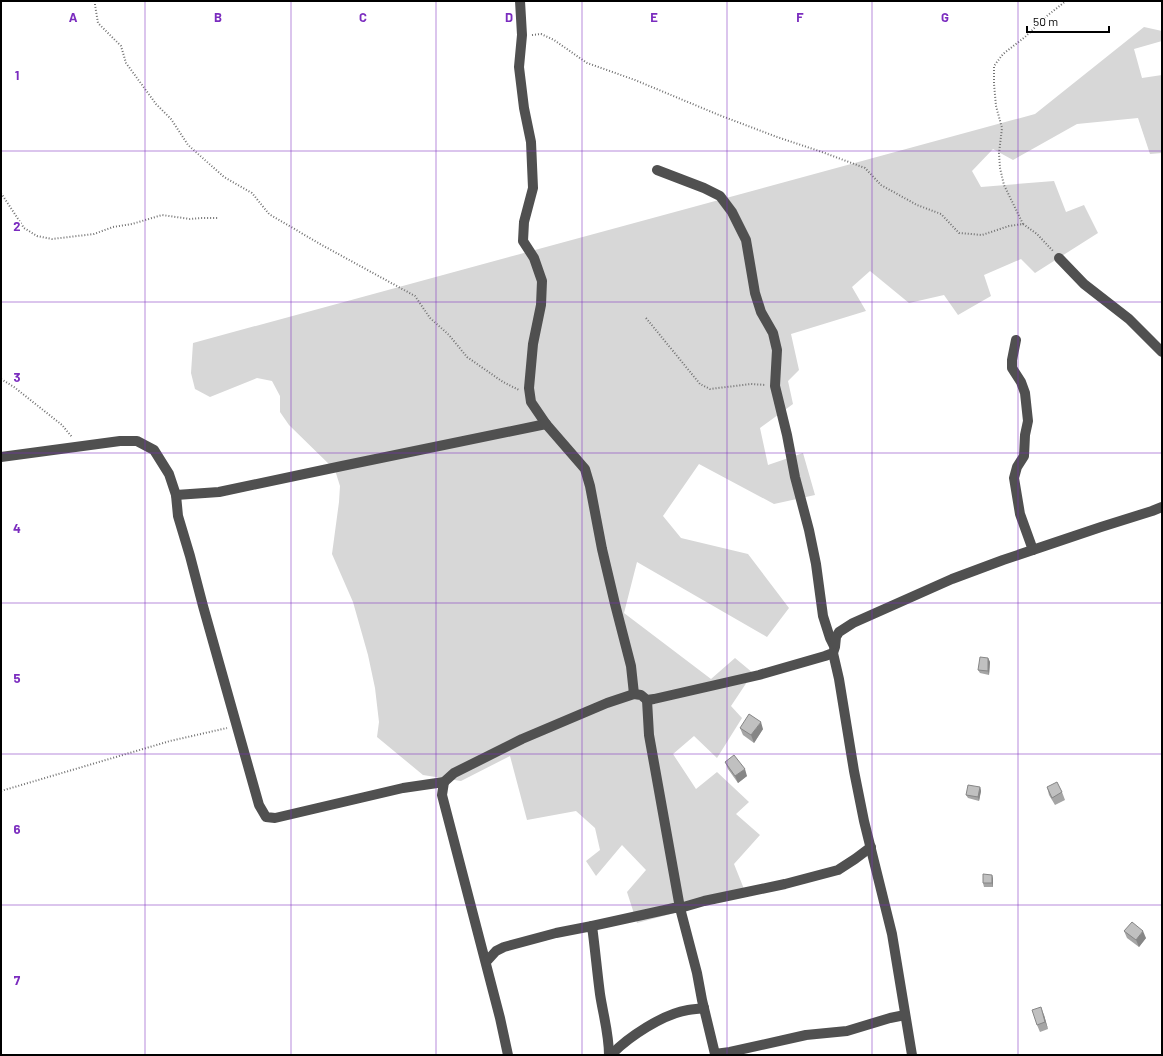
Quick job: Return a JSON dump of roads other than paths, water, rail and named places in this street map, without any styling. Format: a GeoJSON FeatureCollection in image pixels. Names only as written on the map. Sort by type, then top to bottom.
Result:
{"type":"FeatureCollection","features":[{"type":"Feature","properties":{"kind":"street"},"geometry":{"type":"LineString","coordinates":[[520,1],[522,35],[519,67],[524,108],[531,142],[533,188],[524,222],[523,241],[534,258],[542,282],[541,304],[533,344],[529,388],[531,402],[546,424],[586,470],[614,604],[632,666],[634,694]]}},
{"type":"Feature","properties":{"kind":"street"},"geometry":{"type":"LineString","coordinates":[[657,170],[704,188],[720,196],[732,212],[746,240],[755,293],[761,312],[773,333],[777,350],[775,386],[795,478],[809,530],[816,564],[823,616],[834,650],[854,771],[892,934],[912,1055]]}},
{"type":"Feature","properties":{"kind":"street"},"geometry":{"type":"LineString","coordinates":[[1059,258],[1084,284],[1129,319],[1162,352]]}},
{"type":"Feature","properties":{"kind":"street"},"geometry":{"type":"LineString","coordinates":[[1016,340],[1012,368],[1021,382],[1025,392],[1028,421],[1025,435],[1024,456],[1017,467],[1014,478],[1020,514],[1033,550]]}},
{"type":"Feature","properties":{"kind":"street"},"geometry":{"type":"LineString","coordinates":[[176,495],[219,492],[546,424]]}},
{"type":"Feature","properties":{"kind":"street"},"geometry":{"type":"LineString","coordinates":[[1,457],[120,441],[138,441],[154,450],[169,474],[176,495],[178,516],[236,726],[259,805],[266,817],[275,818],[404,788],[444,782],[454,773],[522,739],[607,703],[634,694],[641,695],[647,700],[649,735],[680,908],[697,973],[712,1054],[730,1052],[806,1035],[847,1031],[905,1015]]}},
{"type":"Feature","properties":{"kind":"street"},"geometry":{"type":"LineString","coordinates":[[834,650],[838,632],[853,623],[952,579],[1162,507]]}},
{"type":"Feature","properties":{"kind":"street"},"geometry":{"type":"LineString","coordinates":[[647,700],[759,676],[834,650]]}},
{"type":"Feature","properties":{"kind":"street"},"geometry":{"type":"LineString","coordinates":[[444,782],[442,795],[486,962],[508,1055]]}},
{"type":"Feature","properties":{"kind":"street"},"geometry":{"type":"LineString","coordinates":[[486,962],[496,951],[504,947],[556,933],[680,908],[704,901],[785,884],[838,870],[871,847]]}},
{"type":"Feature","properties":{"kind":"street"},"geometry":{"type":"LineString","coordinates":[[592,926],[600,994],[604,1021],[609,1040],[610,1055]]}},
{"type":"Feature","properties":{"kind":"street"},"geometry":{"type":"LineString","coordinates":[[610,1055],[621,1044],[644,1028],[687,1010],[704,1008]]}}]}
